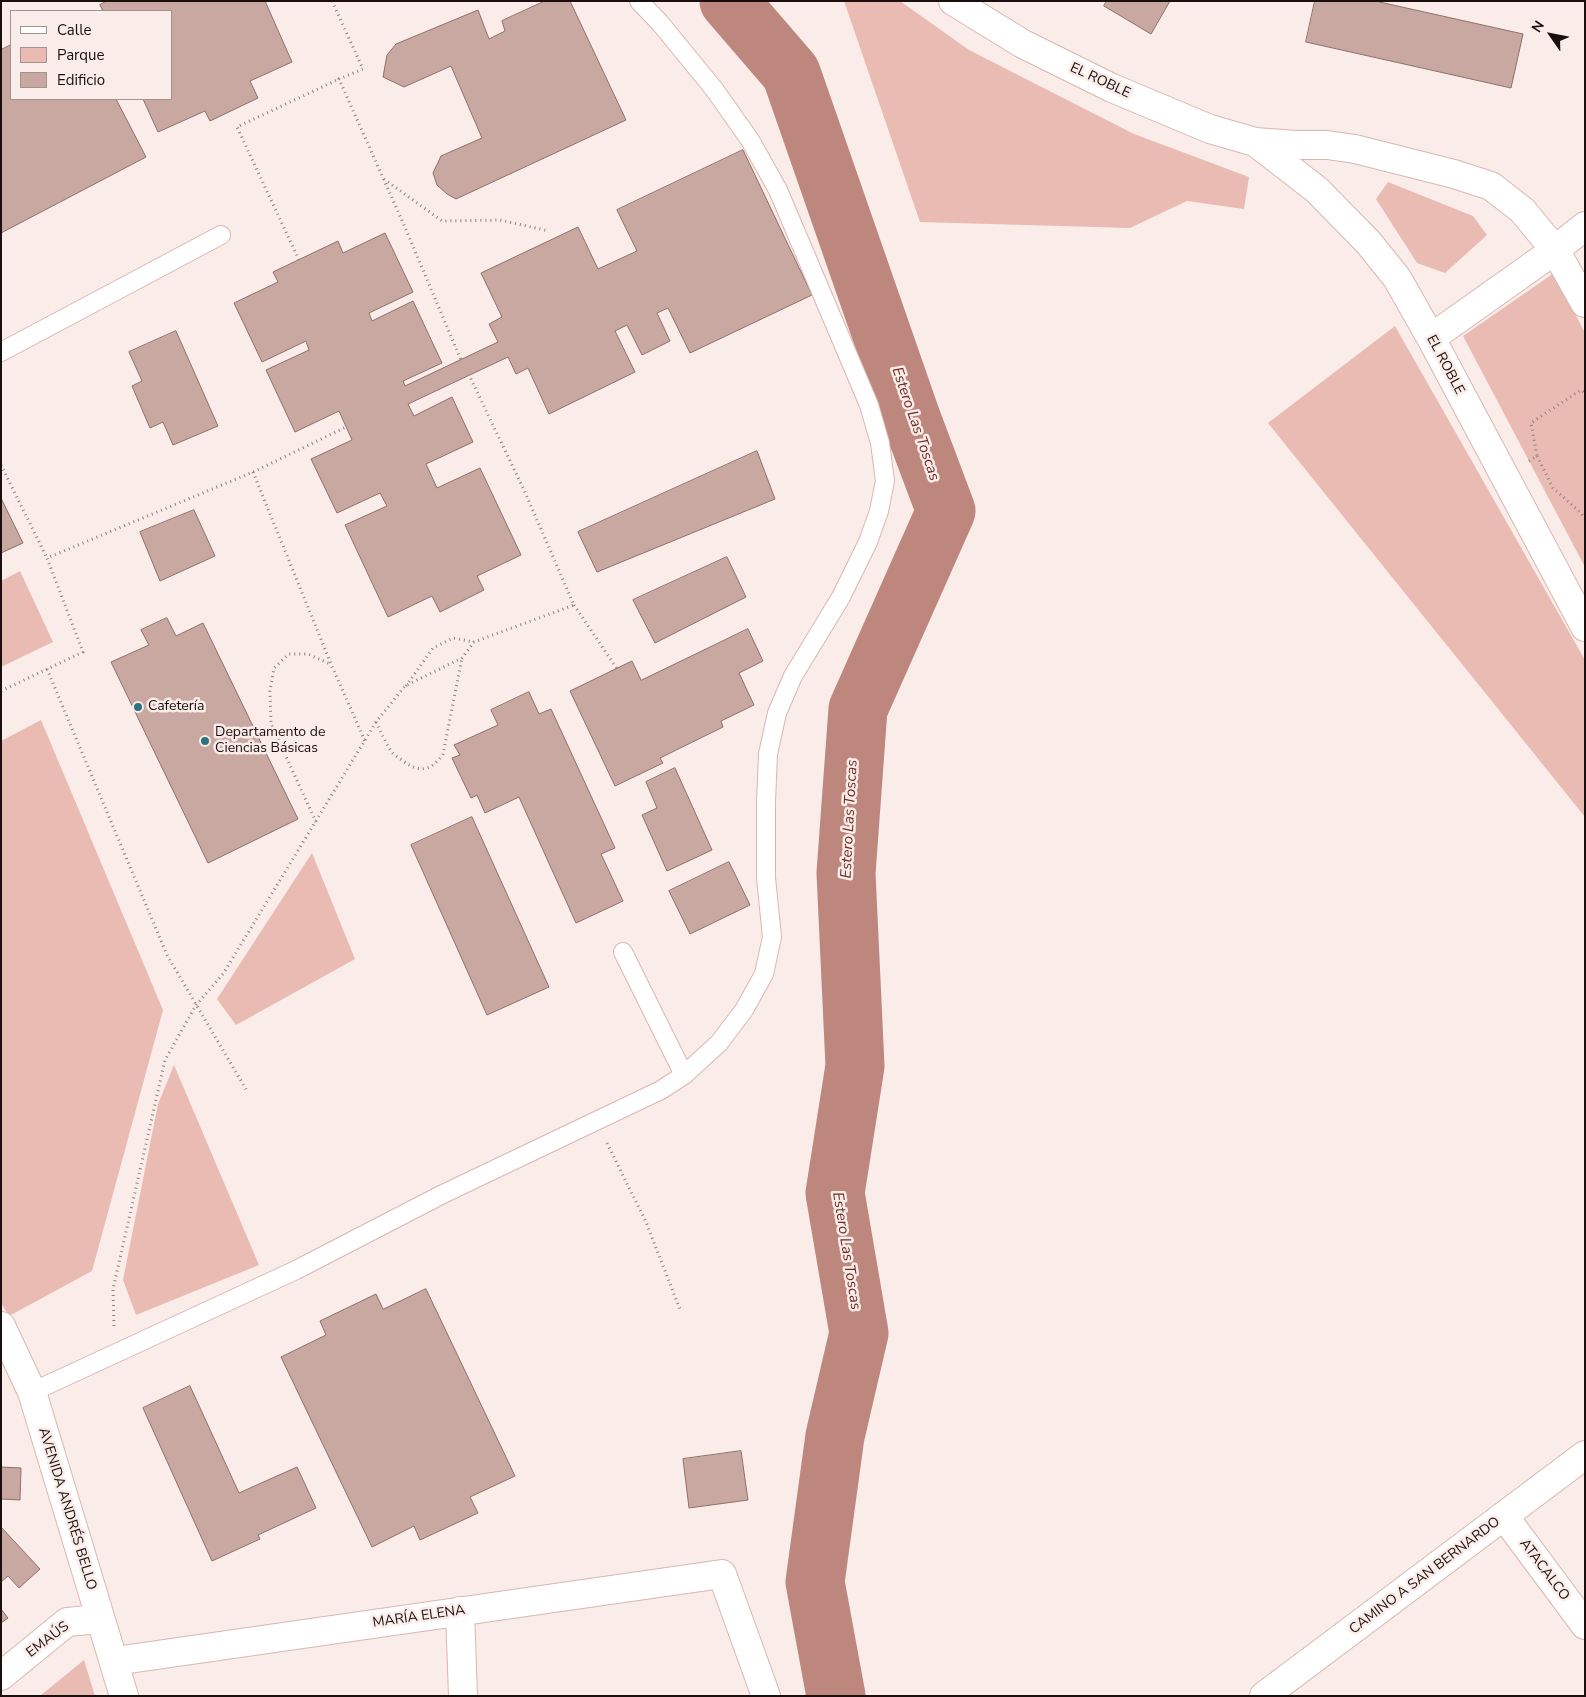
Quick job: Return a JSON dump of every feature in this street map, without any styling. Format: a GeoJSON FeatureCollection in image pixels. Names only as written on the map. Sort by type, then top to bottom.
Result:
{"type":"FeatureCollection","features":[{"type":"Feature","properties":{"kind":"street","name":"EL ROBLE"},"geometry":{"type":"LineString","coordinates":[[954,1],[1022,44],[1112,88],[1210,129],[1255,142],[1296,145],[1327,144],[1355,149],[1454,174],[1491,186],[1522,210],[1555,250],[1585,303]]}},
{"type":"Feature","properties":{"kind":"street","name":"EL ROBLE"},"geometry":{"type":"LineString","coordinates":[[1255,142],[1317,190],[1368,242],[1397,278],[1585,627]]}},
{"type":"Feature","properties":{"kind":"street"},"geometry":{"type":"LineString","coordinates":[[1431,338],[1555,250],[1585,226]]}},
{"type":"Feature","properties":{"kind":"street","name":"AVENIDA ANDRÉS BELLO"},"geometry":{"type":"LineString","coordinates":[[1,1326],[32,1392],[100,1619],[115,1661],[124,1696]]}},
{"type":"Feature","properties":{"kind":"street","name":"CAMINO A SAN BERNARDO"},"geometry":{"type":"LineString","coordinates":[[1264,1696],[1585,1455]]}},
{"type":"Feature","properties":{"kind":"street","name":"ATACALCO"},"geometry":{"type":"LineString","coordinates":[[1504,1516],[1585,1625]]}},
{"type":"Feature","properties":{"kind":"street","name":"MARÍA ELENA"},"geometry":{"type":"LineString","coordinates":[[115,1661],[722,1574],[766,1696]]}},
{"type":"Feature","properties":{"kind":"street"},"geometry":{"type":"LineString","coordinates":[[460,1611],[463,1696]]}},
{"type":"Feature","properties":{"kind":"street","name":"EMAÚS"},"geometry":{"type":"LineString","coordinates":[[1,1676],[67,1622],[100,1619]]}},
{"type":"Feature","properties":{"kind":"lane"},"geometry":{"type":"LineString","coordinates":[[32,1392],[296,1270],[443,1194],[661,1090],[684,1075],[719,1043],[744,1010],[764,974],[772,937],[766,878],[768,754],[777,713],[793,676],[841,597],[868,542],[879,511],[885,481],[880,443],[869,405],[778,190],[750,140],[714,89],[660,23],[639,1]]}},
{"type":"Feature","properties":{"kind":"lane"},"geometry":{"type":"LineString","coordinates":[[1,352],[221,235]]}},
{"type":"Feature","properties":{"kind":"lane"},"geometry":{"type":"LineString","coordinates":[[623,952],[684,1075]]}},
{"type":"Feature","properties":{"kind":"path"},"geometry":{"type":"LineString","coordinates":[[298,260],[237,127],[363,69],[332,1]]}},
{"type":"Feature","properties":{"kind":"path"},"geometry":{"type":"LineString","coordinates":[[339,79],[461,360]]}},
{"type":"Feature","properties":{"kind":"path"},"geometry":{"type":"LineString","coordinates":[[383,178],[442,221],[500,220],[549,231]]}},
{"type":"Feature","properties":{"kind":"path"},"geometry":{"type":"LineString","coordinates":[[469,375],[524,490],[574,605],[617,669]]}},
{"type":"Feature","properties":{"kind":"path"},"geometry":{"type":"LineString","coordinates":[[1585,393],[1581,390],[1531,424],[1537,456],[1554,488],[1585,519]]}},
{"type":"Feature","properties":{"kind":"path"},"geometry":{"type":"LineString","coordinates":[[47,558],[253,472],[346,427]]}},
{"type":"Feature","properties":{"kind":"path"},"geometry":{"type":"LineString","coordinates":[[1506,479],[1537,456]]}},
{"type":"Feature","properties":{"kind":"path"},"geometry":{"type":"LineString","coordinates":[[1,465],[47,558],[83,652],[1,691]]}},
{"type":"Feature","properties":{"kind":"path"},"geometry":{"type":"LineString","coordinates":[[253,472],[331,664],[365,740]]}},
{"type":"Feature","properties":{"kind":"path"},"geometry":{"type":"LineString","coordinates":[[115,1354],[114,1289],[165,1060],[196,1005],[223,974],[376,722],[433,648],[453,638],[474,642],[574,605]]}},
{"type":"Feature","properties":{"kind":"path"},"geometry":{"type":"LineString","coordinates":[[376,722],[392,752],[407,764],[418,769],[428,768],[436,763],[443,754],[462,658],[474,642]]}},
{"type":"Feature","properties":{"kind":"path"},"geometry":{"type":"LineString","coordinates":[[316,822],[270,724],[270,692],[274,668],[289,654],[308,654],[331,664]]}},
{"type":"Feature","properties":{"kind":"path"},"geometry":{"type":"LineString","coordinates":[[405,686],[462,658]]}},
{"type":"Feature","properties":{"kind":"path"},"geometry":{"type":"LineString","coordinates":[[47,669],[167,954],[247,1091]]}},
{"type":"Feature","properties":{"kind":"path"},"geometry":{"type":"LineString","coordinates":[[596,1121],[646,1222],[681,1312]]}},
{"type":"Feature","properties":{"kind":"green space"},"geometry":{"type":"Polygon","coordinates":[[[844,1],[900,1],[969,50],[1134,134],[1249,177],[1244,209],[1187,201],[1130,228],[920,222],[844,1]]]}},
{"type":"Feature","properties":{"kind":"green space"},"geometry":{"type":"Polygon","coordinates":[[[1388,182],[1473,216],[1487,235],[1445,273],[1417,263],[1376,199],[1388,182]]]}},
{"type":"Feature","properties":{"kind":"green space"},"geometry":{"type":"Polygon","coordinates":[[[1554,273],[1585,333],[1585,567],[1463,336],[1554,273]]]}},
{"type":"Feature","properties":{"kind":"green space"},"geometry":{"type":"Polygon","coordinates":[[[1395,326],[1585,660],[1585,817],[1268,423],[1395,326]]]}},
{"type":"Feature","properties":{"kind":"green space"},"geometry":{"type":"Polygon","coordinates":[[[20,571],[53,642],[1,667],[1,581],[20,571]]]}},
{"type":"Feature","properties":{"kind":"green space"},"geometry":{"type":"Polygon","coordinates":[[[41,720],[163,1010],[92,1271],[9,1316],[1,1303],[1,741],[41,720]]]}},
{"type":"Feature","properties":{"kind":"green space"},"geometry":{"type":"Polygon","coordinates":[[[312,853],[355,959],[236,1025],[217,999],[312,853]]]}},
{"type":"Feature","properties":{"kind":"green space"},"geometry":{"type":"Polygon","coordinates":[[[174,1065],[259,1265],[136,1315],[123,1280],[158,1104],[174,1065]]]}},
{"type":"Feature","properties":{"kind":"green space"},"geometry":{"type":"Polygon","coordinates":[[[84,1660],[95,1696],[40,1696],[84,1660]]]}},
{"type":"Feature","properties":{"kind":"building"},"geometry":{"type":"Polygon","coordinates":[[[107,1],[265,1],[292,62],[250,81],[258,98],[210,121],[205,111],[158,132],[143,100],[172,100],[172,10],[102,10],[100,5],[107,1]]]}},
{"type":"Feature","properties":{"kind":"building"},"geometry":{"type":"Polygon","coordinates":[[[545,1],[570,1],[626,120],[456,199],[437,185],[433,173],[441,156],[482,138],[451,66],[404,87],[383,77],[387,55],[396,44],[478,10],[489,39],[505,31],[502,21],[545,1]]]}},
{"type":"Feature","properties":{"kind":"building"},"geometry":{"type":"Polygon","coordinates":[[[1107,1],[1170,1],[1151,34],[1104,6],[1107,1]]]}},
{"type":"Feature","properties":{"kind":"building"},"geometry":{"type":"Polygon","coordinates":[[[1315,1],[1375,1],[1523,34],[1511,88],[1306,42],[1315,1]]]}},
{"type":"Feature","properties":{"kind":"building"},"geometry":{"type":"Polygon","coordinates":[[[10,46],[10,100],[117,100],[146,157],[1,233],[1,50],[10,46]]]}},
{"type":"Feature","properties":{"kind":"building"},"geometry":{"type":"Polygon","coordinates":[[[743,150],[812,295],[690,353],[668,308],[657,313],[670,341],[642,355],[627,325],[615,331],[635,372],[549,414],[528,368],[516,374],[508,357],[408,404],[414,416],[452,397],[473,442],[426,464],[437,488],[480,468],[521,555],[477,576],[484,590],[440,612],[432,596],[388,617],[345,525],[387,506],[380,493],[337,513],[311,459],[352,440],[339,411],[295,432],[266,370],[309,350],[306,341],[262,362],[234,303],[278,282],[273,272],[338,241],[343,253],[385,233],[413,292],[369,313],[372,321],[413,301],[442,363],[403,381],[405,386],[498,342],[489,324],[502,317],[481,273],[578,227],[598,269],[637,251],[617,210],[743,150]]]}},
{"type":"Feature","properties":{"kind":"building"},"geometry":{"type":"Polygon","coordinates":[[[176,331],[218,426],[173,445],[163,422],[150,428],[132,386],[142,381],[129,352],[176,331]]]}},
{"type":"Feature","properties":{"kind":"building"},"geometry":{"type":"Polygon","coordinates":[[[757,451],[775,499],[597,572],[578,532],[757,451]]]}},
{"type":"Feature","properties":{"kind":"building"},"geometry":{"type":"Polygon","coordinates":[[[1,498],[23,543],[1,553],[1,498]]]}},
{"type":"Feature","properties":{"kind":"building"},"geometry":{"type":"Polygon","coordinates":[[[194,510],[215,556],[160,581],[140,532],[194,510]]]}},
{"type":"Feature","properties":{"kind":"building"},"geometry":{"type":"Polygon","coordinates":[[[727,557],[746,597],[655,643],[633,600],[727,557]]]}},
{"type":"Feature","properties":{"kind":"building","name":"Departamento de Ciencias Básicas"},"geometry":{"type":"Polygon","coordinates":[[[167,618],[176,636],[203,623],[298,819],[208,863],[111,662],[149,645],[141,630],[167,618]]]}},
{"type":"Feature","properties":{"kind":"building"},"geometry":{"type":"Polygon","coordinates":[[[748,629],[763,661],[739,673],[754,705],[721,721],[723,727],[660,758],[663,763],[615,786],[570,691],[632,661],[641,680],[748,629]]]}},
{"type":"Feature","properties":{"kind":"building"},"geometry":{"type":"Polygon","coordinates":[[[529,692],[539,714],[551,709],[615,848],[601,854],[623,901],[576,923],[519,797],[485,813],[477,795],[471,798],[452,758],[460,755],[454,745],[498,725],[491,710],[529,692]]]}},
{"type":"Feature","properties":{"kind":"building"},"geometry":{"type":"Polygon","coordinates":[[[675,768],[712,850],[667,871],[642,815],[657,808],[646,782],[675,768]]]}},
{"type":"Feature","properties":{"kind":"building"},"geometry":{"type":"Polygon","coordinates":[[[472,817],[549,987],[487,1015],[411,845],[472,817]]]}},
{"type":"Feature","properties":{"kind":"building"},"geometry":{"type":"Polygon","coordinates":[[[729,862],[750,905],[690,934],[669,891],[729,862]]]}},
{"type":"Feature","properties":{"kind":"building"},"geometry":{"type":"Polygon","coordinates":[[[426,1289],[515,1476],[470,1497],[478,1513],[420,1540],[414,1526],[372,1547],[281,1357],[326,1335],[320,1321],[376,1294],[383,1309],[426,1289]]]}},
{"type":"Feature","properties":{"kind":"building"},"geometry":{"type":"Polygon","coordinates":[[[190,1386],[239,1493],[297,1467],[316,1508],[258,1535],[260,1539],[212,1561],[143,1408],[190,1386]]]}},
{"type":"Feature","properties":{"kind":"building"},"geometry":{"type":"Polygon","coordinates":[[[741,1451],[748,1500],[689,1508],[683,1459],[741,1451]]]}},
{"type":"Feature","properties":{"kind":"building"},"geometry":{"type":"Polygon","coordinates":[[[1,1467],[21,1468],[20,1500],[1,1499],[1,1467]]]}},
{"type":"Feature","properties":{"kind":"building"},"geometry":{"type":"Polygon","coordinates":[[[1,1527],[40,1569],[19,1588],[8,1576],[1,1582],[1,1527]]]}},
{"type":"Feature","properties":{"kind":"building"},"geometry":{"type":"Polygon","coordinates":[[[1,1609],[8,1618],[1,1623],[1,1609]]]}},
{"type":"Feature","properties":{"kind":"waterway","name":"Estero Las Toscas"},"geometry":{"type":"LineString","coordinates":[[729,1],[791,73],[911,418],[946,511],[858,709],[846,873],[855,1066],[835,1193],[859,1333],[835,1436],[815,1582],[836,1696]]}},
{"type":"Feature","properties":{"kind":"place","name":"Cafetería"},"geometry":{"type":"Point","coordinates":[138,707]}},
{"type":"Feature","properties":{"kind":"place","name":"Departamento de Ciencias Básicas"},"geometry":{"type":"Point","coordinates":[205,741]}}]}
